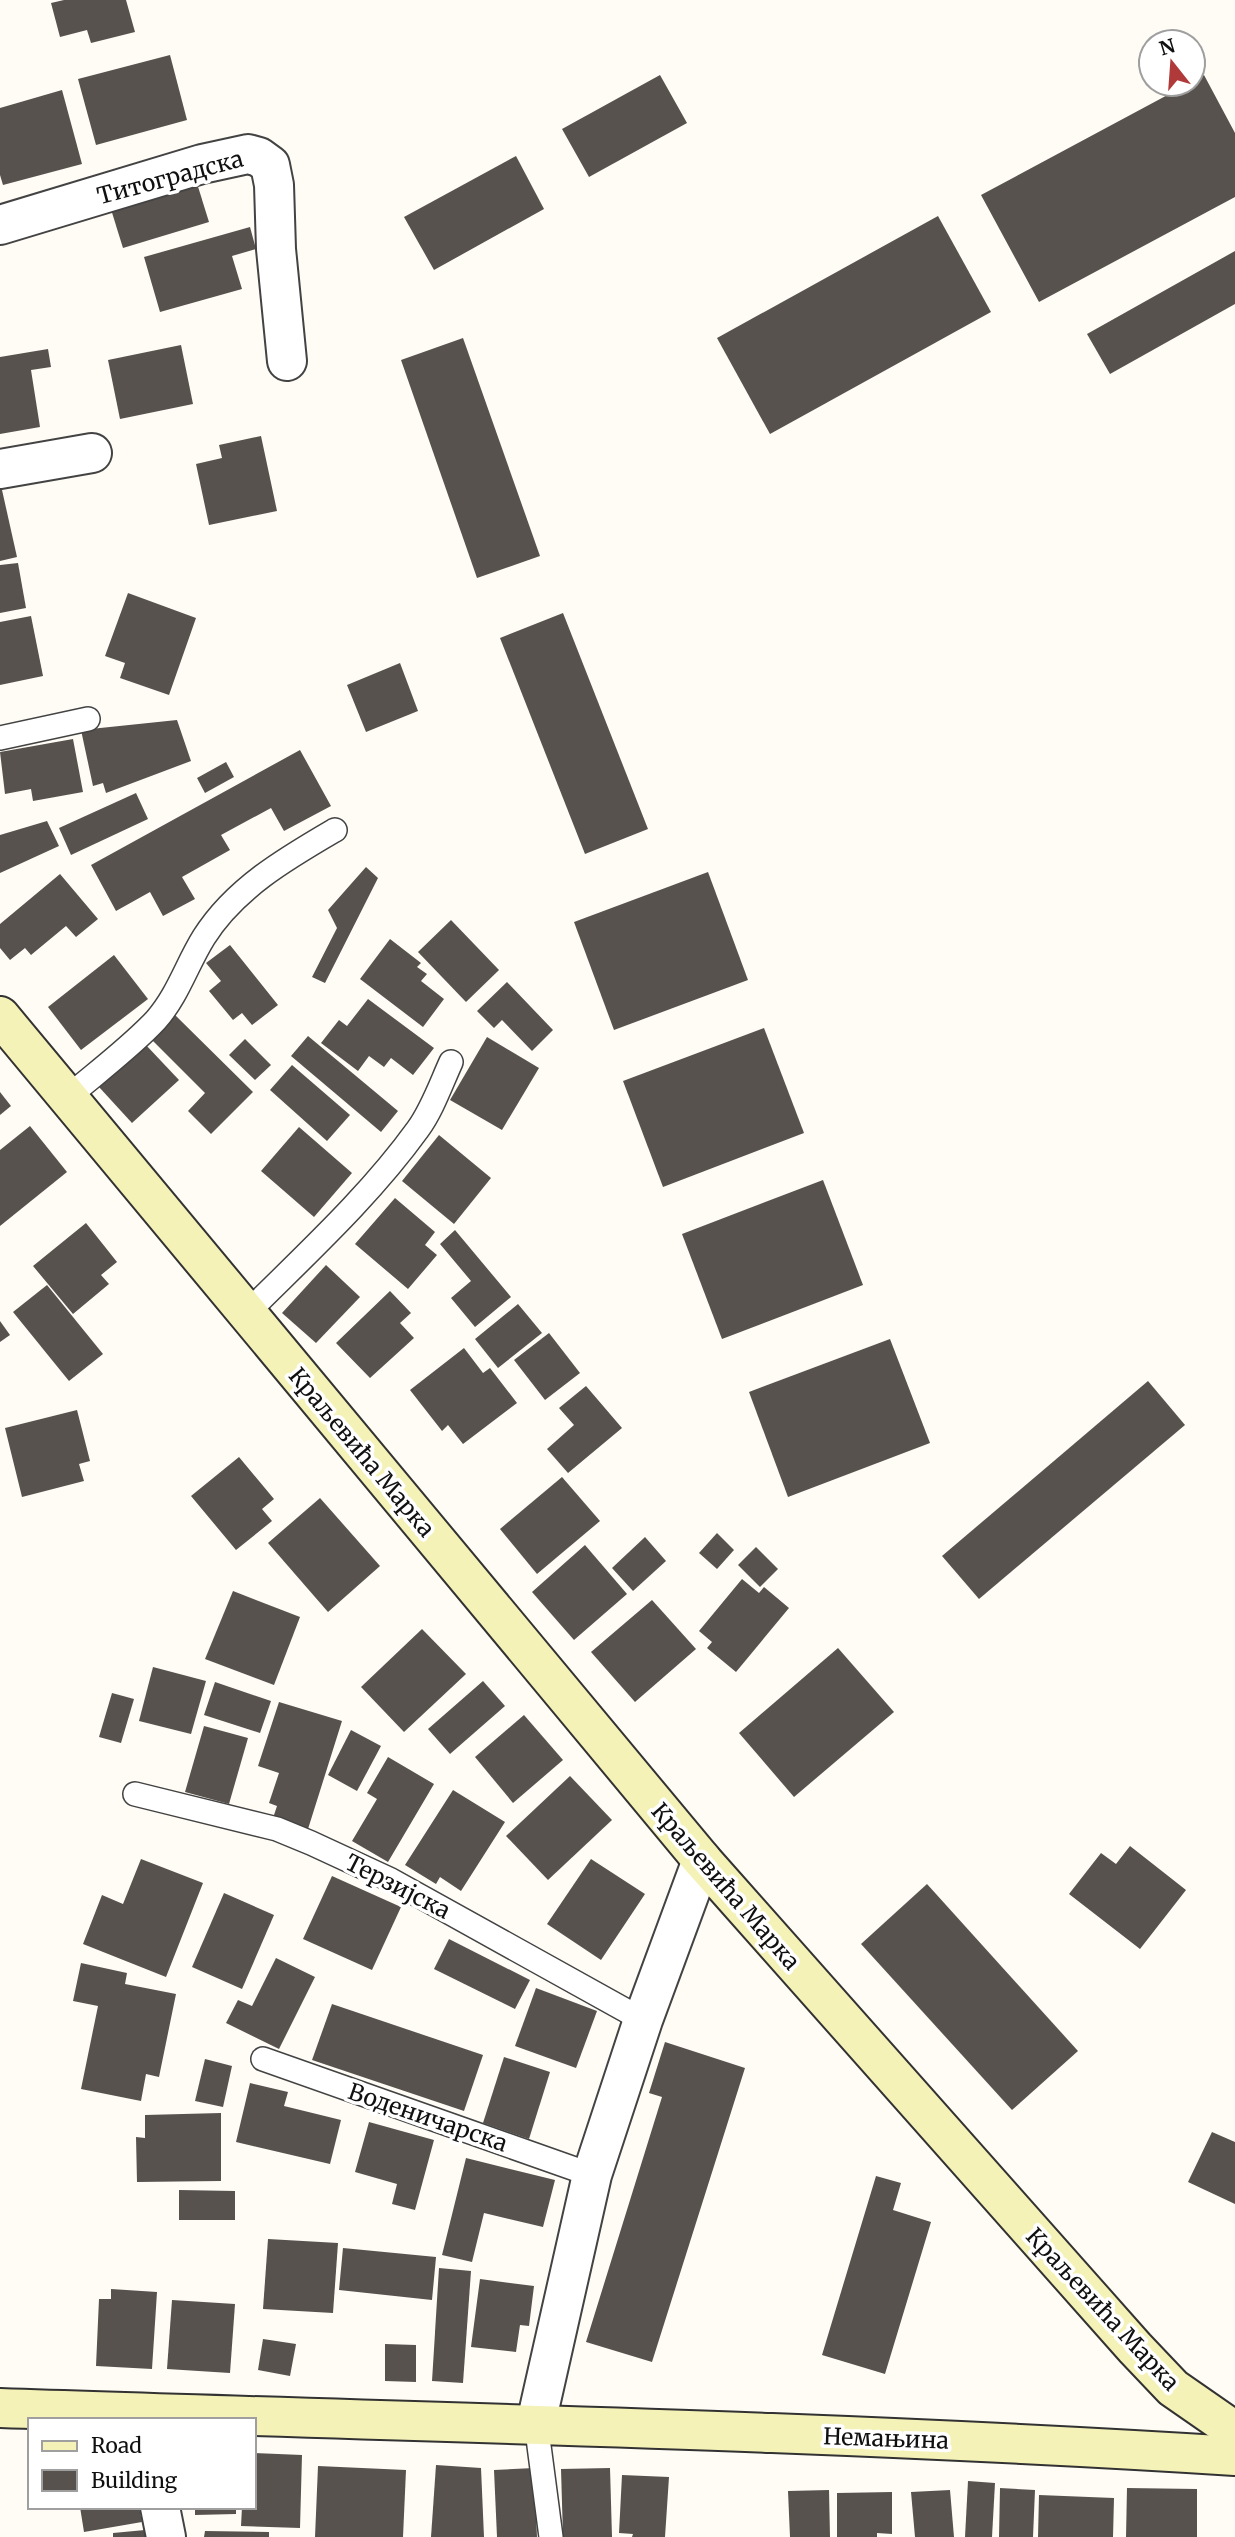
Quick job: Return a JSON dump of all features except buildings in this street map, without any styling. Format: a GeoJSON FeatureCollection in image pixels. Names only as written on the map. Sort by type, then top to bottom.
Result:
{"type":"FeatureCollection","features":[{"type":"Feature","properties":{"kind":"main road","name":"Краљевића Марка"},"geometry":{"type":"LineString","coordinates":[[0,1016],[702,1860],[1135,2348],[1173,2388],[1235,2431]]}},
{"type":"Feature","properties":{"kind":"main road","name":"Немањина"},"geometry":{"type":"LineString","coordinates":[[0,2408],[153,2416],[536,2423],[1094,2446],[1235,2456]]}},
{"type":"Feature","properties":{"kind":"street","name":"Титоградска"},"geometry":{"type":"LineString","coordinates":[[0,225],[202,164],[248,154],[259,157],[270,165],[274,185],[276,249],[287,361]]}},
{"type":"Feature","properties":{"kind":"street"},"geometry":{"type":"LineString","coordinates":[[0,469],[92,453]]}},
{"type":"Feature","properties":{"kind":"street"},"geometry":{"type":"LineString","coordinates":[[536,2423],[593,2175],[643,2020],[702,1860]]}},
{"type":"Feature","properties":{"kind":"street"},"geometry":{"type":"LineString","coordinates":[[160,2509],[166,2537]]}},
{"type":"Feature","properties":{"kind":"lane"},"geometry":{"type":"LineString","coordinates":[[0,738],[88,719]]}},
{"type":"Feature","properties":{"kind":"lane"},"geometry":{"type":"LineString","coordinates":[[68,1097],[156,1020],[182,983],[204,937],[228,908],[258,878],[335,830]]}},
{"type":"Feature","properties":{"kind":"lane"},"geometry":{"type":"LineString","coordinates":[[247,1313],[327,1233],[419,1128],[451,1062]]}},
{"type":"Feature","properties":{"kind":"lane","name":"Терзијска"},"geometry":{"type":"LineString","coordinates":[[135,1794],[277,1829],[312,1843],[391,1880],[643,2020]]}},
{"type":"Feature","properties":{"kind":"lane","name":"Воденичарска"},"geometry":{"type":"LineString","coordinates":[[263,2059],[593,2175]]}},
{"type":"Feature","properties":{"kind":"lane"},"geometry":{"type":"LineString","coordinates":[[536,2423],[551,2537]]}}]}
